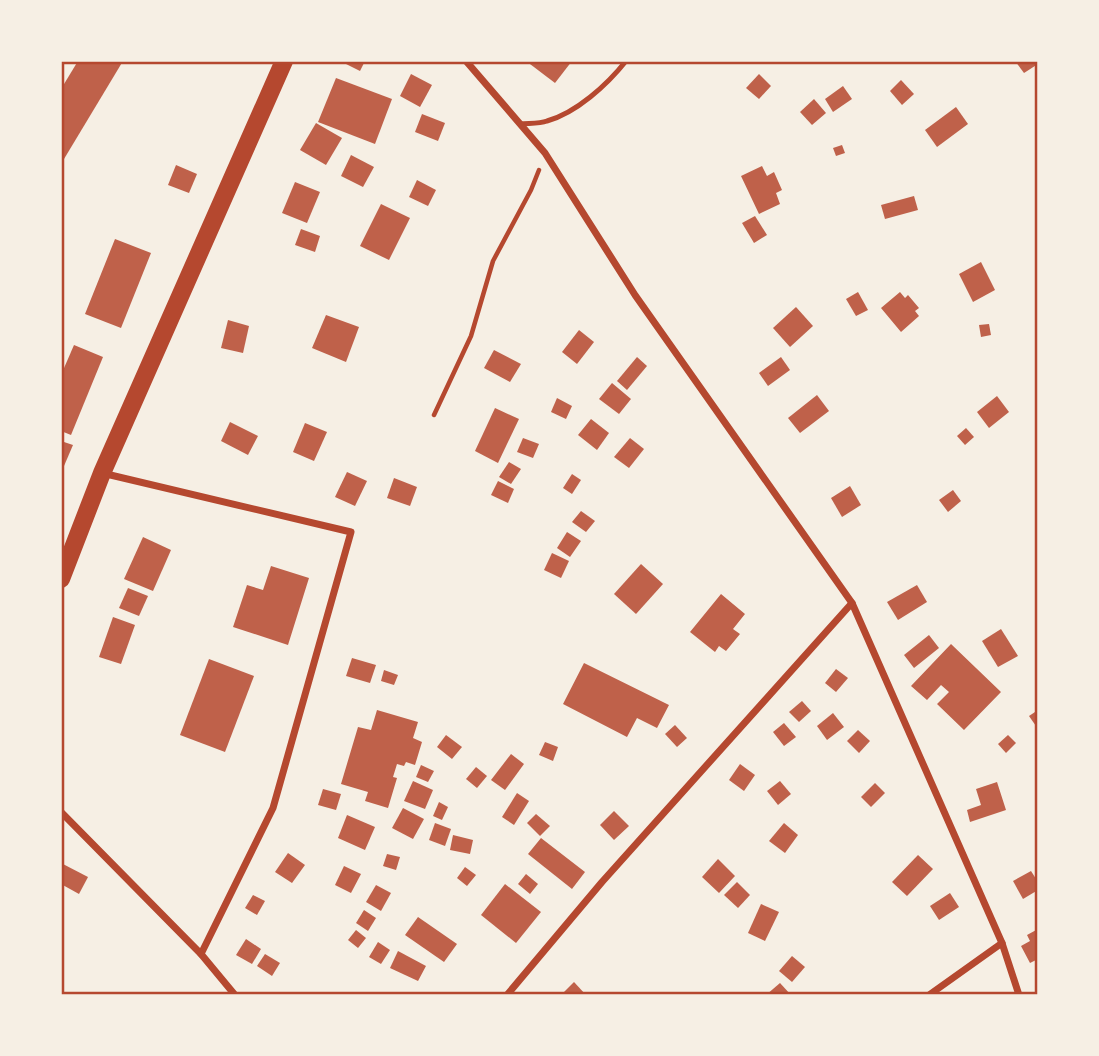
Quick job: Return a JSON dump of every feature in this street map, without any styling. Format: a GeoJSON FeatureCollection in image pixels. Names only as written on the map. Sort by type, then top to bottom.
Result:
{"type":"FeatureCollection","features":[{"type":"Feature","properties":{"kind":"main road"},"geometry":{"type":"LineString","coordinates":[[61,579],[102,473],[284,61]]}},
{"type":"Feature","properties":{"kind":"street"},"geometry":{"type":"LineString","coordinates":[[466,61],[545,153],[635,295],[852,604],[1002,943],[1019,995]]}},
{"type":"Feature","properties":{"kind":"street"},"geometry":{"type":"LineString","coordinates":[[102,473],[351,532],[273,808],[201,954]]}},
{"type":"Feature","properties":{"kind":"street"},"geometry":{"type":"LineString","coordinates":[[507,995],[602,881],[852,604]]}},
{"type":"Feature","properties":{"kind":"street"},"geometry":{"type":"LineString","coordinates":[[61,813],[201,954],[235,995]]}},
{"type":"Feature","properties":{"kind":"street"},"geometry":{"type":"LineString","coordinates":[[929,995],[1002,943]]}},
{"type":"Feature","properties":{"kind":"lane"},"geometry":{"type":"LineString","coordinates":[[520,124],[547,122],[569,111],[594,93],[625,61]]}},
{"type":"Feature","properties":{"kind":"path"},"geometry":{"type":"LineString","coordinates":[[434,415],[471,336],[493,261],[531,190],[545,153]]}},
{"type":"Feature","properties":{"kind":"building"},"geometry":{"type":"Polygon","coordinates":[[[78,61],[123,61],[61,164],[61,89],[78,61]]]}},
{"type":"Feature","properties":{"kind":"building"},"geometry":{"type":"Polygon","coordinates":[[[340,61],[365,61],[360,71],[340,61]]]}},
{"type":"Feature","properties":{"kind":"building"},"geometry":{"type":"Polygon","coordinates":[[[526,61],[572,61],[555,83],[526,61]]]}},
{"type":"Feature","properties":{"kind":"building"},"geometry":{"type":"Polygon","coordinates":[[[1015,61],[1038,61],[1038,64],[1024,73],[1015,61]]]}},
{"type":"Feature","properties":{"kind":"building"},"geometry":{"type":"Polygon","coordinates":[[[411,74],[432,85],[420,107],[400,96],[411,74]]]}},
{"type":"Feature","properties":{"kind":"building"},"geometry":{"type":"Polygon","coordinates":[[[759,74],[771,86],[759,99],[746,88],[759,74]]]}},
{"type":"Feature","properties":{"kind":"building"},"geometry":{"type":"Polygon","coordinates":[[[336,78],[392,99],[375,144],[318,122],[336,78]]]}},
{"type":"Feature","properties":{"kind":"building"},"geometry":{"type":"Polygon","coordinates":[[[901,80],[914,94],[902,105],[890,91],[901,80]]]}},
{"type":"Feature","properties":{"kind":"building"},"geometry":{"type":"Polygon","coordinates":[[[843,86],[852,99],[833,112],[825,99],[843,86]]]}},
{"type":"Feature","properties":{"kind":"building"},"geometry":{"type":"Polygon","coordinates":[[[814,99],[826,113],[812,125],[800,112],[814,99]]]}},
{"type":"Feature","properties":{"kind":"building"},"geometry":{"type":"Polygon","coordinates":[[[956,107],[968,124],[937,147],[925,130],[956,107]]]}},
{"type":"Feature","properties":{"kind":"building"},"geometry":{"type":"Polygon","coordinates":[[[422,114],[445,123],[438,141],[415,132],[422,114]]]}},
{"type":"Feature","properties":{"kind":"building"},"geometry":{"type":"Polygon","coordinates":[[[316,123],[342,138],[326,165],[300,150],[316,123]]]}},
{"type":"Feature","properties":{"kind":"building"},"geometry":{"type":"Polygon","coordinates":[[[842,145],[845,153],[836,156],[833,148],[842,145]]]}},
{"type":"Feature","properties":{"kind":"building"},"geometry":{"type":"Polygon","coordinates":[[[351,155],[374,167],[363,187],[341,176],[351,155]]]}},
{"type":"Feature","properties":{"kind":"building"},"geometry":{"type":"Polygon","coordinates":[[[176,165],[197,174],[189,193],[168,185],[176,165]]]}},
{"type":"Feature","properties":{"kind":"building"},"geometry":{"type":"Polygon","coordinates":[[[762,166],[767,176],[774,172],[782,190],[776,193],[780,204],[759,214],[741,176],[762,166]]]}},
{"type":"Feature","properties":{"kind":"building"},"geometry":{"type":"Polygon","coordinates":[[[417,180],[436,190],[428,206],[409,197],[417,180]]]}},
{"type":"Feature","properties":{"kind":"building"},"geometry":{"type":"Polygon","coordinates":[[[295,182],[320,192],[307,223],[282,213],[295,182]]]}},
{"type":"Feature","properties":{"kind":"building"},"geometry":{"type":"Polygon","coordinates":[[[914,196],[918,210],[885,219],[881,205],[914,196]]]}},
{"type":"Feature","properties":{"kind":"building"},"geometry":{"type":"Polygon","coordinates":[[[381,204],[410,218],[389,260],[360,246],[381,204]]]}},
{"type":"Feature","properties":{"kind":"building"},"geometry":{"type":"Polygon","coordinates":[[[755,216],[767,235],[754,243],[742,223],[755,216]]]}},
{"type":"Feature","properties":{"kind":"building"},"geometry":{"type":"Polygon","coordinates":[[[301,229],[320,236],[315,252],[295,245],[301,229]]]}},
{"type":"Feature","properties":{"kind":"building"},"geometry":{"type":"Polygon","coordinates":[[[115,239],[151,253],[121,328],[85,314],[115,239]]]}},
{"type":"Feature","properties":{"kind":"building"},"geometry":{"type":"Polygon","coordinates":[[[981,262],[995,290],[973,302],[959,274],[981,262]]]}},
{"type":"Feature","properties":{"kind":"building"},"geometry":{"type":"Polygon","coordinates":[[[858,292],[868,310],[856,316],[846,299],[858,292]]]}},
{"type":"Feature","properties":{"kind":"building"},"geometry":{"type":"Polygon","coordinates":[[[900,292],[905,298],[908,295],[919,308],[915,311],[919,316],[901,332],[881,308],[900,292]]]}},
{"type":"Feature","properties":{"kind":"building"},"geometry":{"type":"Polygon","coordinates":[[[796,307],[813,326],[790,347],[773,328],[796,307]]]}},
{"type":"Feature","properties":{"kind":"building"},"geometry":{"type":"Polygon","coordinates":[[[326,315],[359,327],[346,362],[312,348],[326,315]]]}},
{"type":"Feature","properties":{"kind":"building"},"geometry":{"type":"Polygon","coordinates":[[[228,320],[249,326],[243,353],[221,348],[228,320]]]}},
{"type":"Feature","properties":{"kind":"building"},"geometry":{"type":"Polygon","coordinates":[[[989,324],[991,335],[981,337],[979,325],[989,324]]]}},
{"type":"Feature","properties":{"kind":"building"},"geometry":{"type":"Polygon","coordinates":[[[579,330],[594,342],[577,364],[562,352],[579,330]]]}},
{"type":"Feature","properties":{"kind":"building"},"geometry":{"type":"Polygon","coordinates":[[[74,345],[103,357],[71,435],[61,431],[61,375],[74,345]]]}},
{"type":"Feature","properties":{"kind":"building"},"geometry":{"type":"Polygon","coordinates":[[[494,350],[521,364],[510,382],[484,368],[494,350]]]}},
{"type":"Feature","properties":{"kind":"building"},"geometry":{"type":"Polygon","coordinates":[[[637,357],[647,366],[627,390],[617,381],[637,357]]]}},
{"type":"Feature","properties":{"kind":"building"},"geometry":{"type":"Polygon","coordinates":[[[781,357],[790,370],[768,386],[759,373],[781,357]]]}},
{"type":"Feature","properties":{"kind":"building"},"geometry":{"type":"Polygon","coordinates":[[[612,383],[631,399],[619,414],[599,399],[612,383]]]}},
{"type":"Feature","properties":{"kind":"building"},"geometry":{"type":"Polygon","coordinates":[[[817,395],[829,411],[800,433],[788,418],[817,395]]]}},
{"type":"Feature","properties":{"kind":"building"},"geometry":{"type":"Polygon","coordinates":[[[997,396],[1009,412],[989,428],[977,412],[997,396]]]}},
{"type":"Feature","properties":{"kind":"building"},"geometry":{"type":"Polygon","coordinates":[[[557,398],[572,406],[566,419],[551,412],[557,398]]]}},
{"type":"Feature","properties":{"kind":"building"},"geometry":{"type":"Polygon","coordinates":[[[495,408],[519,419],[498,463],[475,451],[495,408]]]}},
{"type":"Feature","properties":{"kind":"building"},"geometry":{"type":"Polygon","coordinates":[[[591,419],[609,433],[597,450],[578,435],[591,419]]]}},
{"type":"Feature","properties":{"kind":"building"},"geometry":{"type":"Polygon","coordinates":[[[230,422],[258,436],[248,455],[221,441],[230,422]]]}},
{"type":"Feature","properties":{"kind":"building"},"geometry":{"type":"Polygon","coordinates":[[[305,423],[327,432],[314,461],[293,452],[305,423]]]}},
{"type":"Feature","properties":{"kind":"building"},"geometry":{"type":"Polygon","coordinates":[[[966,428],[974,437],[965,445],[957,436],[966,428]]]}},
{"type":"Feature","properties":{"kind":"building"},"geometry":{"type":"Polygon","coordinates":[[[523,438],[539,444],[533,458],[517,452],[523,438]]]}},
{"type":"Feature","properties":{"kind":"building"},"geometry":{"type":"Polygon","coordinates":[[[630,438],[644,449],[629,468],[614,457],[630,438]]]}},
{"type":"Feature","properties":{"kind":"building"},"geometry":{"type":"Polygon","coordinates":[[[61,441],[73,445],[61,473],[61,441]]]}},
{"type":"Feature","properties":{"kind":"building"},"geometry":{"type":"Polygon","coordinates":[[[509,462],[521,469],[511,484],[499,477],[509,462]]]}},
{"type":"Feature","properties":{"kind":"building"},"geometry":{"type":"Polygon","coordinates":[[[347,472],[367,481],[355,506],[335,497],[347,472]]]}},
{"type":"Feature","properties":{"kind":"building"},"geometry":{"type":"Polygon","coordinates":[[[572,474],[581,480],[572,494],[563,488],[572,474]]]}},
{"type":"Feature","properties":{"kind":"building"},"geometry":{"type":"Polygon","coordinates":[[[394,478],[417,487],[410,506],[387,498],[394,478]]]}},
{"type":"Feature","properties":{"kind":"building"},"geometry":{"type":"Polygon","coordinates":[[[498,481],[514,489],[508,503],[491,495],[498,481]]]}},
{"type":"Feature","properties":{"kind":"building"},"geometry":{"type":"Polygon","coordinates":[[[850,486],[861,505],[842,517],[831,498],[850,486]]]}},
{"type":"Feature","properties":{"kind":"building"},"geometry":{"type":"Polygon","coordinates":[[[953,490],[961,501],[948,512],[939,500],[953,490]]]}},
{"type":"Feature","properties":{"kind":"building"},"geometry":{"type":"Polygon","coordinates":[[[581,511],[595,521],[586,532],[572,522],[581,511]]]}},
{"type":"Feature","properties":{"kind":"building"},"geometry":{"type":"Polygon","coordinates":[[[567,532],[581,541],[570,557],[557,548],[567,532]]]}},
{"type":"Feature","properties":{"kind":"building"},"geometry":{"type":"Polygon","coordinates":[[[143,537],[171,550],[153,591],[124,579],[143,537]]]}},
{"type":"Feature","properties":{"kind":"building"},"geometry":{"type":"Polygon","coordinates":[[[552,553],[569,561],[561,578],[544,570],[552,553]]]}},
{"type":"Feature","properties":{"kind":"building"},"geometry":{"type":"Polygon","coordinates":[[[641,564],[663,584],[636,614],[614,594],[641,564]]]}},
{"type":"Feature","properties":{"kind":"building"},"geometry":{"type":"Polygon","coordinates":[[[271,566],[309,578],[288,645],[233,627],[247,585],[263,590],[271,566]]]}},
{"type":"Feature","properties":{"kind":"building"},"geometry":{"type":"Polygon","coordinates":[[[917,585],[927,602],[898,620],[887,602],[917,585]]]}},
{"type":"Feature","properties":{"kind":"building"},"geometry":{"type":"Polygon","coordinates":[[[128,588],[148,596],[139,616],[119,608],[128,588]]]}},
{"type":"Feature","properties":{"kind":"building"},"geometry":{"type":"Polygon","coordinates":[[[721,594],[745,614],[733,629],[740,634],[726,651],[719,646],[715,652],[690,632],[721,594]]]}},
{"type":"Feature","properties":{"kind":"building"},"geometry":{"type":"Polygon","coordinates":[[[113,617],[135,625],[121,664],[99,657],[113,617]]]}},
{"type":"Feature","properties":{"kind":"building"},"geometry":{"type":"Polygon","coordinates":[[[1001,629],[1018,656],[998,667],[982,641],[1001,629]]]}},
{"type":"Feature","properties":{"kind":"building"},"geometry":{"type":"Polygon","coordinates":[[[929,635],[939,648],[914,668],[904,655],[929,635]]]}},
{"type":"Feature","properties":{"kind":"building"},"geometry":{"type":"Polygon","coordinates":[[[951,644],[1001,692],[964,730],[937,704],[949,692],[941,685],[927,700],[911,686],[951,644]]]}},
{"type":"Feature","properties":{"kind":"building"},"geometry":{"type":"Polygon","coordinates":[[[352,658],[376,665],[370,683],[346,676],[352,658]]]}},
{"type":"Feature","properties":{"kind":"building"},"geometry":{"type":"Polygon","coordinates":[[[209,659],[254,676],[225,752],[180,735],[209,659]]]}},
{"type":"Feature","properties":{"kind":"building"},"geometry":{"type":"Polygon","coordinates":[[[584,663],[669,705],[657,728],[637,718],[627,737],[563,704],[584,663]]]}},
{"type":"Feature","properties":{"kind":"building"},"geometry":{"type":"Polygon","coordinates":[[[836,669],[848,678],[836,692],[825,683],[836,669]]]}},
{"type":"Feature","properties":{"kind":"building"},"geometry":{"type":"Polygon","coordinates":[[[384,670],[398,675],[394,685],[381,681],[384,670]]]}},
{"type":"Feature","properties":{"kind":"building"},"geometry":{"type":"Polygon","coordinates":[[[802,701],[811,711],[799,722],[789,712],[802,701]]]}},
{"type":"Feature","properties":{"kind":"building"},"geometry":{"type":"Polygon","coordinates":[[[377,710],[418,722],[413,738],[422,742],[415,765],[406,762],[404,766],[397,764],[393,777],[397,778],[388,808],[365,801],[368,792],[341,784],[358,727],[371,730],[377,710]]]}},
{"type":"Feature","properties":{"kind":"building"},"geometry":{"type":"Polygon","coordinates":[[[1038,710],[1038,729],[1029,716],[1038,710]]]}},
{"type":"Feature","properties":{"kind":"building"},"geometry":{"type":"Polygon","coordinates":[[[833,713],[844,727],[827,740],[817,726],[833,713]]]}},
{"type":"Feature","properties":{"kind":"building"},"geometry":{"type":"Polygon","coordinates":[[[784,723],[796,737],[784,746],[773,732],[784,723]]]}},
{"type":"Feature","properties":{"kind":"building"},"geometry":{"type":"Polygon","coordinates":[[[675,725],[687,738],[677,747],[665,734],[675,725]]]}},
{"type":"Feature","properties":{"kind":"building"},"geometry":{"type":"Polygon","coordinates":[[[858,730],[870,741],[859,753],[847,741],[858,730]]]}},
{"type":"Feature","properties":{"kind":"building"},"geometry":{"type":"Polygon","coordinates":[[[446,735],[462,747],[452,759],[437,747],[446,735]]]}},
{"type":"Feature","properties":{"kind":"building"},"geometry":{"type":"Polygon","coordinates":[[[1008,735],[1016,743],[1006,753],[998,744],[1008,735]]]}},
{"type":"Feature","properties":{"kind":"building"},"geometry":{"type":"Polygon","coordinates":[[[545,742],[558,747],[553,761],[539,755],[545,742]]]}},
{"type":"Feature","properties":{"kind":"building"},"geometry":{"type":"Polygon","coordinates":[[[511,754],[524,764],[505,790],[491,780],[511,754]]]}},
{"type":"Feature","properties":{"kind":"building"},"geometry":{"type":"Polygon","coordinates":[[[740,764],[755,775],[744,791],[729,780],[740,764]]]}},
{"type":"Feature","properties":{"kind":"building"},"geometry":{"type":"Polygon","coordinates":[[[421,765],[434,771],[428,782],[416,777],[421,765]]]}},
{"type":"Feature","properties":{"kind":"building"},"geometry":{"type":"Polygon","coordinates":[[[476,767],[487,776],[477,788],[466,779],[476,767]]]}},
{"type":"Feature","properties":{"kind":"building"},"geometry":{"type":"Polygon","coordinates":[[[413,781],[433,790],[425,809],[404,801],[413,781]]]}},
{"type":"Feature","properties":{"kind":"building"},"geometry":{"type":"Polygon","coordinates":[[[780,781],[791,794],[778,805],[767,791],[780,781]]]}},
{"type":"Feature","properties":{"kind":"building"},"geometry":{"type":"Polygon","coordinates":[[[997,782],[1006,810],[970,822],[967,810],[981,805],[976,789],[997,782]]]}},
{"type":"Feature","properties":{"kind":"building"},"geometry":{"type":"Polygon","coordinates":[[[875,783],[885,793],[871,807],[861,797],[875,783]]]}},
{"type":"Feature","properties":{"kind":"building"},"geometry":{"type":"Polygon","coordinates":[[[323,789],[341,794],[336,810],[318,805],[323,789]]]}},
{"type":"Feature","properties":{"kind":"building"},"geometry":{"type":"Polygon","coordinates":[[[517,793],[529,801],[514,825],[502,817],[517,793]]]}},
{"type":"Feature","properties":{"kind":"building"},"geometry":{"type":"Polygon","coordinates":[[[439,802],[448,807],[442,820],[433,816],[439,802]]]}},
{"type":"Feature","properties":{"kind":"building"},"geometry":{"type":"Polygon","coordinates":[[[403,808],[424,819],[413,839],[392,828],[403,808]]]}},
{"type":"Feature","properties":{"kind":"building"},"geometry":{"type":"Polygon","coordinates":[[[614,811],[629,826],[614,840],[600,825],[614,811]]]}},
{"type":"Feature","properties":{"kind":"building"},"geometry":{"type":"Polygon","coordinates":[[[536,814],[550,826],[540,836],[527,823],[536,814]]]}},
{"type":"Feature","properties":{"kind":"building"},"geometry":{"type":"Polygon","coordinates":[[[347,815],[375,827],[365,850],[338,838],[347,815]]]}},
{"type":"Feature","properties":{"kind":"building"},"geometry":{"type":"Polygon","coordinates":[[[435,823],[451,829],[445,846],[429,840],[435,823]]]}},
{"type":"Feature","properties":{"kind":"building"},"geometry":{"type":"Polygon","coordinates":[[[784,823],[798,835],[785,853],[769,841],[784,823]]]}},
{"type":"Feature","properties":{"kind":"building"},"geometry":{"type":"Polygon","coordinates":[[[453,835],[473,840],[470,854],[450,850],[453,835]]]}},
{"type":"Feature","properties":{"kind":"building"},"geometry":{"type":"Polygon","coordinates":[[[541,838],[585,872],[572,889],[528,854],[541,838]]]}},
{"type":"Feature","properties":{"kind":"building"},"geometry":{"type":"Polygon","coordinates":[[[288,853],[305,865],[292,883],[275,872],[288,853]]]}},
{"type":"Feature","properties":{"kind":"building"},"geometry":{"type":"Polygon","coordinates":[[[387,854],[400,857],[396,870],[383,866],[387,854]]]}},
{"type":"Feature","properties":{"kind":"building"},"geometry":{"type":"Polygon","coordinates":[[[918,855],[933,869],[907,896],[892,882],[918,855]]]}},
{"type":"Feature","properties":{"kind":"building"},"geometry":{"type":"Polygon","coordinates":[[[718,859],[735,876],[719,893],[702,877],[718,859]]]}},
{"type":"Feature","properties":{"kind":"building"},"geometry":{"type":"Polygon","coordinates":[[[61,863],[88,877],[79,894],[61,884],[61,863]]]}},
{"type":"Feature","properties":{"kind":"building"},"geometry":{"type":"Polygon","coordinates":[[[344,866],[361,874],[351,893],[335,885],[344,866]]]}},
{"type":"Feature","properties":{"kind":"building"},"geometry":{"type":"Polygon","coordinates":[[[465,867],[476,875],[467,886],[457,878],[465,867]]]}},
{"type":"Feature","properties":{"kind":"building"},"geometry":{"type":"Polygon","coordinates":[[[1031,871],[1038,882],[1038,890],[1023,899],[1013,881],[1031,871]]]}},
{"type":"Feature","properties":{"kind":"building"},"geometry":{"type":"Polygon","coordinates":[[[526,874],[538,884],[530,894],[518,884],[526,874]]]}},
{"type":"Feature","properties":{"kind":"building"},"geometry":{"type":"Polygon","coordinates":[[[737,882],[750,895],[738,908],[724,895],[737,882]]]}},
{"type":"Feature","properties":{"kind":"building"},"geometry":{"type":"Polygon","coordinates":[[[505,884],[541,912],[516,943],[481,915],[505,884]]]}},
{"type":"Feature","properties":{"kind":"building"},"geometry":{"type":"Polygon","coordinates":[[[376,885],[391,893],[381,911],[366,902],[376,885]]]}},
{"type":"Feature","properties":{"kind":"building"},"geometry":{"type":"Polygon","coordinates":[[[950,893],[959,907],[939,920],[930,906],[950,893]]]}},
{"type":"Feature","properties":{"kind":"building"},"geometry":{"type":"Polygon","coordinates":[[[253,895],[265,901],[257,915],[245,908],[253,895]]]}},
{"type":"Feature","properties":{"kind":"building"},"geometry":{"type":"Polygon","coordinates":[[[761,904],[779,912],[765,941],[748,933],[761,904]]]}},
{"type":"Feature","properties":{"kind":"building"},"geometry":{"type":"Polygon","coordinates":[[[364,910],[376,918],[368,931],[356,923],[364,910]]]}},
{"type":"Feature","properties":{"kind":"building"},"geometry":{"type":"Polygon","coordinates":[[[418,917],[457,944],[444,962],[405,935],[418,917]]]}},
{"type":"Feature","properties":{"kind":"building"},"geometry":{"type":"Polygon","coordinates":[[[1038,929],[1038,959],[1030,963],[1021,946],[1030,941],[1027,935],[1038,929]]]}},
{"type":"Feature","properties":{"kind":"building"},"geometry":{"type":"Polygon","coordinates":[[[356,930],[366,938],[358,948],[348,940],[356,930]]]}},
{"type":"Feature","properties":{"kind":"building"},"geometry":{"type":"Polygon","coordinates":[[[246,939],[261,949],[252,964],[236,955],[246,939]]]}},
{"type":"Feature","properties":{"kind":"building"},"geometry":{"type":"Polygon","coordinates":[[[378,942],[390,950],[381,964],[369,957],[378,942]]]}},
{"type":"Feature","properties":{"kind":"building"},"geometry":{"type":"Polygon","coordinates":[[[398,951],[426,966],[418,981],[390,968],[398,951]]]}},
{"type":"Feature","properties":{"kind":"building"},"geometry":{"type":"Polygon","coordinates":[[[265,954],[280,963],[272,976],[257,966],[265,954]]]}},
{"type":"Feature","properties":{"kind":"building"},"geometry":{"type":"Polygon","coordinates":[[[792,956],[805,967],[792,982],[779,971],[792,956]]]}},
{"type":"Feature","properties":{"kind":"building"},"geometry":{"type":"Polygon","coordinates":[[[574,982],[586,995],[561,995],[574,982]]]}},
{"type":"Feature","properties":{"kind":"building"},"geometry":{"type":"Polygon","coordinates":[[[780,983],[791,995],[766,995],[780,983]]]}}]}
